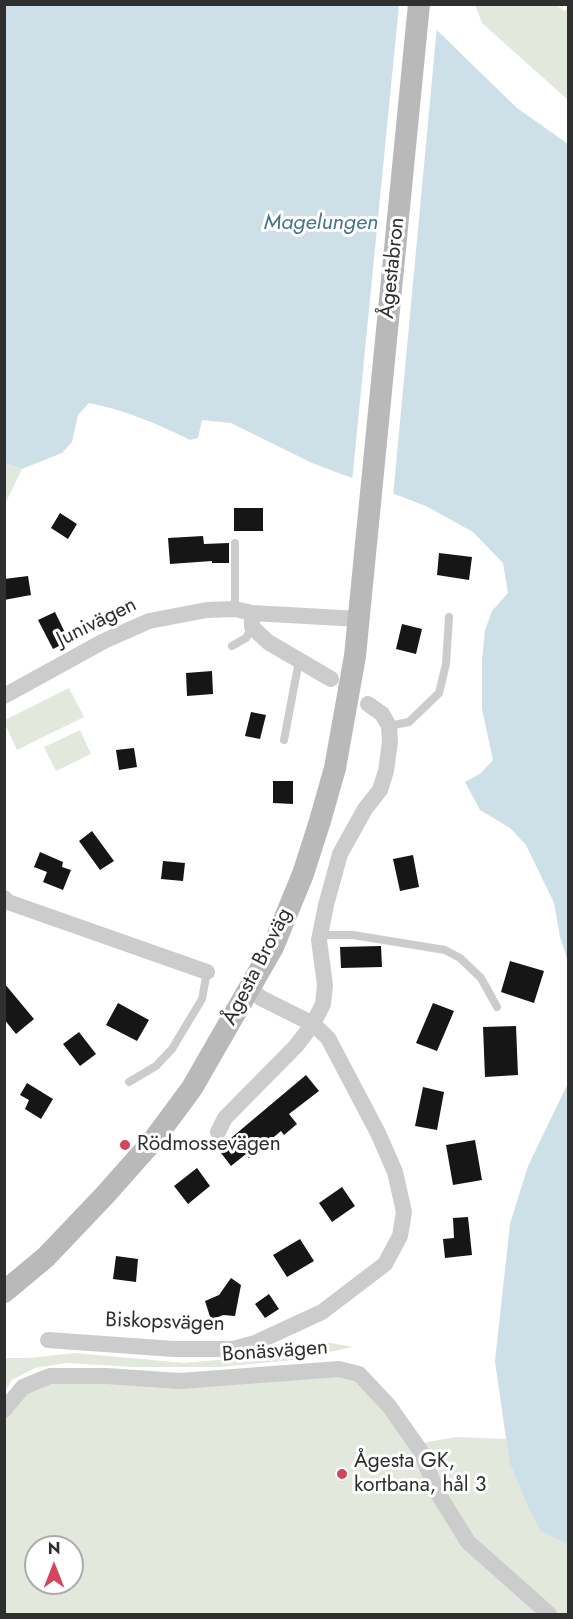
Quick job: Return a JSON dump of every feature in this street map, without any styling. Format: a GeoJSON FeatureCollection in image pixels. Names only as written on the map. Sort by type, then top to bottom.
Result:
{"type":"FeatureCollection","features":[{"type":"Feature","properties":{"kind":"main road","name":"Ågestabron"},"geometry":{"type":"LineString","coordinates":[[367,532],[419,4]]}},
{"type":"Feature","properties":{"kind":"main road","name":"Ågesta Broväg"},"geometry":{"type":"LineString","coordinates":[[4,1292],[46,1257],[152,1142],[192,1088],[273,947],[303,874],[335,768],[346,712],[359,619],[367,532]]}},
{"type":"Feature","properties":{"kind":"street","name":"Junivägen"},"geometry":{"type":"LineString","coordinates":[[4,696],[105,641],[149,621],[207,610],[235,609],[252,620],[359,619]]}},
{"type":"Feature","properties":{"kind":"street"},"geometry":{"type":"LineString","coordinates":[[252,620],[268,642],[331,679]]}},
{"type":"Feature","properties":{"kind":"street"},"geometry":{"type":"LineString","coordinates":[[218,1132],[225,1118],[296,1046],[313,1024],[323,1004],[325,985],[318,940],[340,854],[364,809],[380,790],[386,771],[390,742],[389,726],[382,714],[368,704]]}},
{"type":"Feature","properties":{"kind":"street"},"geometry":{"type":"LineString","coordinates":[[4,898],[8,902],[207,972]]}},
{"type":"Feature","properties":{"kind":"street","name":"Biskopsvägen"},"geometry":{"type":"LineString","coordinates":[[48,1340],[174,1349],[233,1349],[255,1343],[322,1312],[385,1264],[400,1236],[404,1212],[394,1172],[378,1133],[328,1038],[313,1024],[261,998],[250,988]]}},
{"type":"Feature","properties":{"kind":"street","name":"Bonäsvägen"},"geometry":{"type":"LineString","coordinates":[[4,1410],[23,1387],[50,1377],[106,1376],[180,1381],[339,1370],[359,1374],[389,1406],[420,1450],[436,1492],[468,1542],[549,1614]]}},
{"type":"Feature","properties":{"kind":"lane"},"geometry":{"type":"LineString","coordinates":[[235,543],[235,609]]}},
{"type":"Feature","properties":{"kind":"lane"},"geometry":{"type":"LineString","coordinates":[[389,726],[409,722],[440,693],[446,664],[449,617]]}},
{"type":"Feature","properties":{"kind":"lane"},"geometry":{"type":"LineString","coordinates":[[232,646],[246,638],[252,620]]}},
{"type":"Feature","properties":{"kind":"lane"},"geometry":{"type":"LineString","coordinates":[[284,740],[299,660]]}},
{"type":"Feature","properties":{"kind":"lane"},"geometry":{"type":"LineString","coordinates":[[320,935],[353,934],[445,950],[460,958],[481,978],[497,1007]]}},
{"type":"Feature","properties":{"kind":"lane"},"geometry":{"type":"LineString","coordinates":[[129,1082],[156,1066],[172,1049],[202,999],[207,972]]}},
{"type":"Feature","properties":{"kind":"shaded area"},"geometry":{"type":"Polygon","coordinates":[[[475,5],[556,5],[565,11],[568,7],[568,100],[482,23],[475,5]]]}},
{"type":"Feature","properties":{"kind":"shaded area"},"geometry":{"type":"Polygon","coordinates":[[[5,463],[22,469],[5,504],[5,463]]]}},
{"type":"Feature","properties":{"kind":"shaded area"},"geometry":{"type":"Polygon","coordinates":[[[69,688],[84,717],[17,750],[5,720],[69,688]]]}},
{"type":"Feature","properties":{"kind":"shaded area"},"geometry":{"type":"Polygon","coordinates":[[[80,730],[91,754],[56,771],[44,747],[80,730]]]}},
{"type":"Feature","properties":{"kind":"shaded area"},"geometry":{"type":"Polygon","coordinates":[[[320,1341],[353,1347],[292,1360],[220,1367],[133,1367],[67,1363],[35,1368],[12,1380],[5,1391],[5,1358],[75,1353],[184,1363],[229,1359],[320,1341]]]}},
{"type":"Feature","properties":{"kind":"shaded area"},"geometry":{"type":"Polygon","coordinates":[[[568,1358],[568,1614],[5,1614],[5,1410],[50,1376],[359,1374],[416,1444],[456,1437],[506,1439],[495,1361],[568,1358]]]}},
{"type":"Feature","properties":{"kind":"water","name":"Magelungen"},"geometry":{"type":"Polygon","coordinates":[[[5,5],[411,5],[517,108],[568,144],[568,962],[560,937],[554,903],[526,845],[510,828],[480,810],[465,782],[481,773],[493,760],[482,709],[482,660],[485,630],[492,611],[508,593],[503,563],[473,532],[426,506],[312,463],[231,423],[202,420],[198,438],[190,440],[141,418],[89,403],[78,415],[72,442],[62,453],[22,469],[5,463],[5,5]]]}},
{"type":"Feature","properties":{"kind":"water"},"geometry":{"type":"Polygon","coordinates":[[[568,1083],[568,1544],[541,1531],[510,1463],[495,1361],[510,1224],[528,1166],[568,1083]]]}},
{"type":"Feature","properties":{"kind":"pier"},"geometry":{"type":"Polygon","coordinates":[[[415,4],[437,26],[393,497],[352,482],[399,5],[415,4]]]}},
{"type":"Feature","properties":{"kind":"building"},"geometry":{"type":"Polygon","coordinates":[[[234,508],[263,508],[263,531],[234,531],[234,508]]]}},
{"type":"Feature","properties":{"kind":"building"},"geometry":{"type":"Polygon","coordinates":[[[60,513],[77,524],[68,539],[51,528],[60,513]]]}},
{"type":"Feature","properties":{"kind":"building"},"geometry":{"type":"Polygon","coordinates":[[[203,536],[204,544],[229,543],[229,563],[212,563],[212,561],[170,564],[168,538],[203,536]]]}},
{"type":"Feature","properties":{"kind":"building"},"geometry":{"type":"Polygon","coordinates":[[[439,553],[472,557],[469,580],[437,575],[439,553]]]}},
{"type":"Feature","properties":{"kind":"building"},"geometry":{"type":"Polygon","coordinates":[[[28,576],[31,595],[4,600],[4,579],[28,576]]]}},
{"type":"Feature","properties":{"kind":"building"},"geometry":{"type":"Polygon","coordinates":[[[55,612],[69,641],[53,649],[38,620],[55,612]]]}},
{"type":"Feature","properties":{"kind":"building"},"geometry":{"type":"Polygon","coordinates":[[[402,624],[422,629],[416,654],[396,649],[402,624]]]}},
{"type":"Feature","properties":{"kind":"building"},"geometry":{"type":"Polygon","coordinates":[[[212,671],[213,694],[187,696],[186,673],[212,671]]]}},
{"type":"Feature","properties":{"kind":"building"},"geometry":{"type":"Polygon","coordinates":[[[251,712],[266,715],[260,739],[245,736],[251,712]]]}},
{"type":"Feature","properties":{"kind":"building"},"geometry":{"type":"Polygon","coordinates":[[[134,748],[137,767],[119,770],[116,750],[134,748]]]}},
{"type":"Feature","properties":{"kind":"building"},"geometry":{"type":"Polygon","coordinates":[[[273,781],[293,781],[293,804],[273,803],[273,781]]]}},
{"type":"Feature","properties":{"kind":"building"},"geometry":{"type":"Polygon","coordinates":[[[92,831],[114,861],[100,870],[79,841],[92,831]]]}},
{"type":"Feature","properties":{"kind":"building"},"geometry":{"type":"Polygon","coordinates":[[[40,852],[63,862],[62,867],[71,870],[63,890],[43,882],[47,872],[34,867],[40,852]]]}},
{"type":"Feature","properties":{"kind":"building"},"geometry":{"type":"Polygon","coordinates":[[[413,855],[419,887],[400,891],[393,859],[413,855]]]}},
{"type":"Feature","properties":{"kind":"building"},"geometry":{"type":"Polygon","coordinates":[[[163,861],[185,863],[183,881],[161,879],[163,861]]]}},
{"type":"Feature","properties":{"kind":"building"},"geometry":{"type":"Polygon","coordinates":[[[381,946],[382,967],[341,968],[340,947],[381,946]]]}},
{"type":"Feature","properties":{"kind":"building"},"geometry":{"type":"Polygon","coordinates":[[[510,961],[544,971],[534,1003],[501,992],[510,961]]]}},
{"type":"Feature","properties":{"kind":"building"},"geometry":{"type":"Polygon","coordinates":[[[4,983],[34,1019],[16,1034],[4,1019],[4,983]]]}},
{"type":"Feature","properties":{"kind":"building"},"geometry":{"type":"Polygon","coordinates":[[[118,1003],[149,1020],[137,1041],[106,1025],[118,1003]]]}},
{"type":"Feature","properties":{"kind":"building"},"geometry":{"type":"Polygon","coordinates":[[[433,1003],[454,1011],[437,1051],[416,1043],[433,1003]]]}},
{"type":"Feature","properties":{"kind":"building"},"geometry":{"type":"Polygon","coordinates":[[[516,1026],[518,1075],[485,1077],[483,1027],[516,1026]]]}},
{"type":"Feature","properties":{"kind":"building"},"geometry":{"type":"Polygon","coordinates":[[[79,1032],[96,1054],[80,1066],[63,1044],[79,1032]]]}},
{"type":"Feature","properties":{"kind":"building"},"geometry":{"type":"Polygon","coordinates":[[[306,1075],[319,1091],[289,1114],[297,1124],[284,1135],[281,1131],[249,1158],[246,1154],[231,1166],[218,1149],[306,1075]]]}},
{"type":"Feature","properties":{"kind":"building"},"geometry":{"type":"Polygon","coordinates":[[[27,1083],[53,1099],[41,1119],[25,1109],[29,1100],[20,1095],[27,1083]]]}},
{"type":"Feature","properties":{"kind":"building"},"geometry":{"type":"Polygon","coordinates":[[[423,1087],[444,1092],[437,1130],[415,1126],[423,1087]]]}},
{"type":"Feature","properties":{"kind":"building"},"geometry":{"type":"Polygon","coordinates":[[[475,1140],[482,1180],[453,1185],[446,1145],[475,1140]]]}},
{"type":"Feature","properties":{"kind":"building"},"geometry":{"type":"Polygon","coordinates":[[[197,1168],[210,1186],[188,1204],[174,1186],[197,1168]]]}},
{"type":"Feature","properties":{"kind":"building"},"geometry":{"type":"Polygon","coordinates":[[[342,1187],[355,1206],[332,1222],[319,1203],[342,1187]]]}},
{"type":"Feature","properties":{"kind":"building"},"geometry":{"type":"Polygon","coordinates":[[[468,1217],[472,1255],[445,1258],[443,1239],[454,1238],[453,1218],[468,1217]]]}},
{"type":"Feature","properties":{"kind":"building"},"geometry":{"type":"Polygon","coordinates":[[[300,1239],[314,1261],[287,1277],[273,1255],[300,1239]]]}},
{"type":"Feature","properties":{"kind":"building"},"geometry":{"type":"Polygon","coordinates":[[[116,1256],[138,1259],[136,1282],[113,1279],[116,1256]]]}},
{"type":"Feature","properties":{"kind":"building"},"geometry":{"type":"Polygon","coordinates":[[[231,1278],[241,1285],[235,1316],[223,1315],[211,1320],[205,1301],[219,1295],[231,1278]]]}},
{"type":"Feature","properties":{"kind":"building"},"geometry":{"type":"Polygon","coordinates":[[[269,1294],[279,1309],[265,1318],[255,1304],[269,1294]]]}},
{"type":"Feature","properties":{"kind":"place","name":"Rödmossevägen"},"geometry":{"type":"Point","coordinates":[125,1145]}},
{"type":"Feature","properties":{"kind":"place","name":"Ågesta GK, kortbana, hål 3"},"geometry":{"type":"Point","coordinates":[342,1474]}}]}
